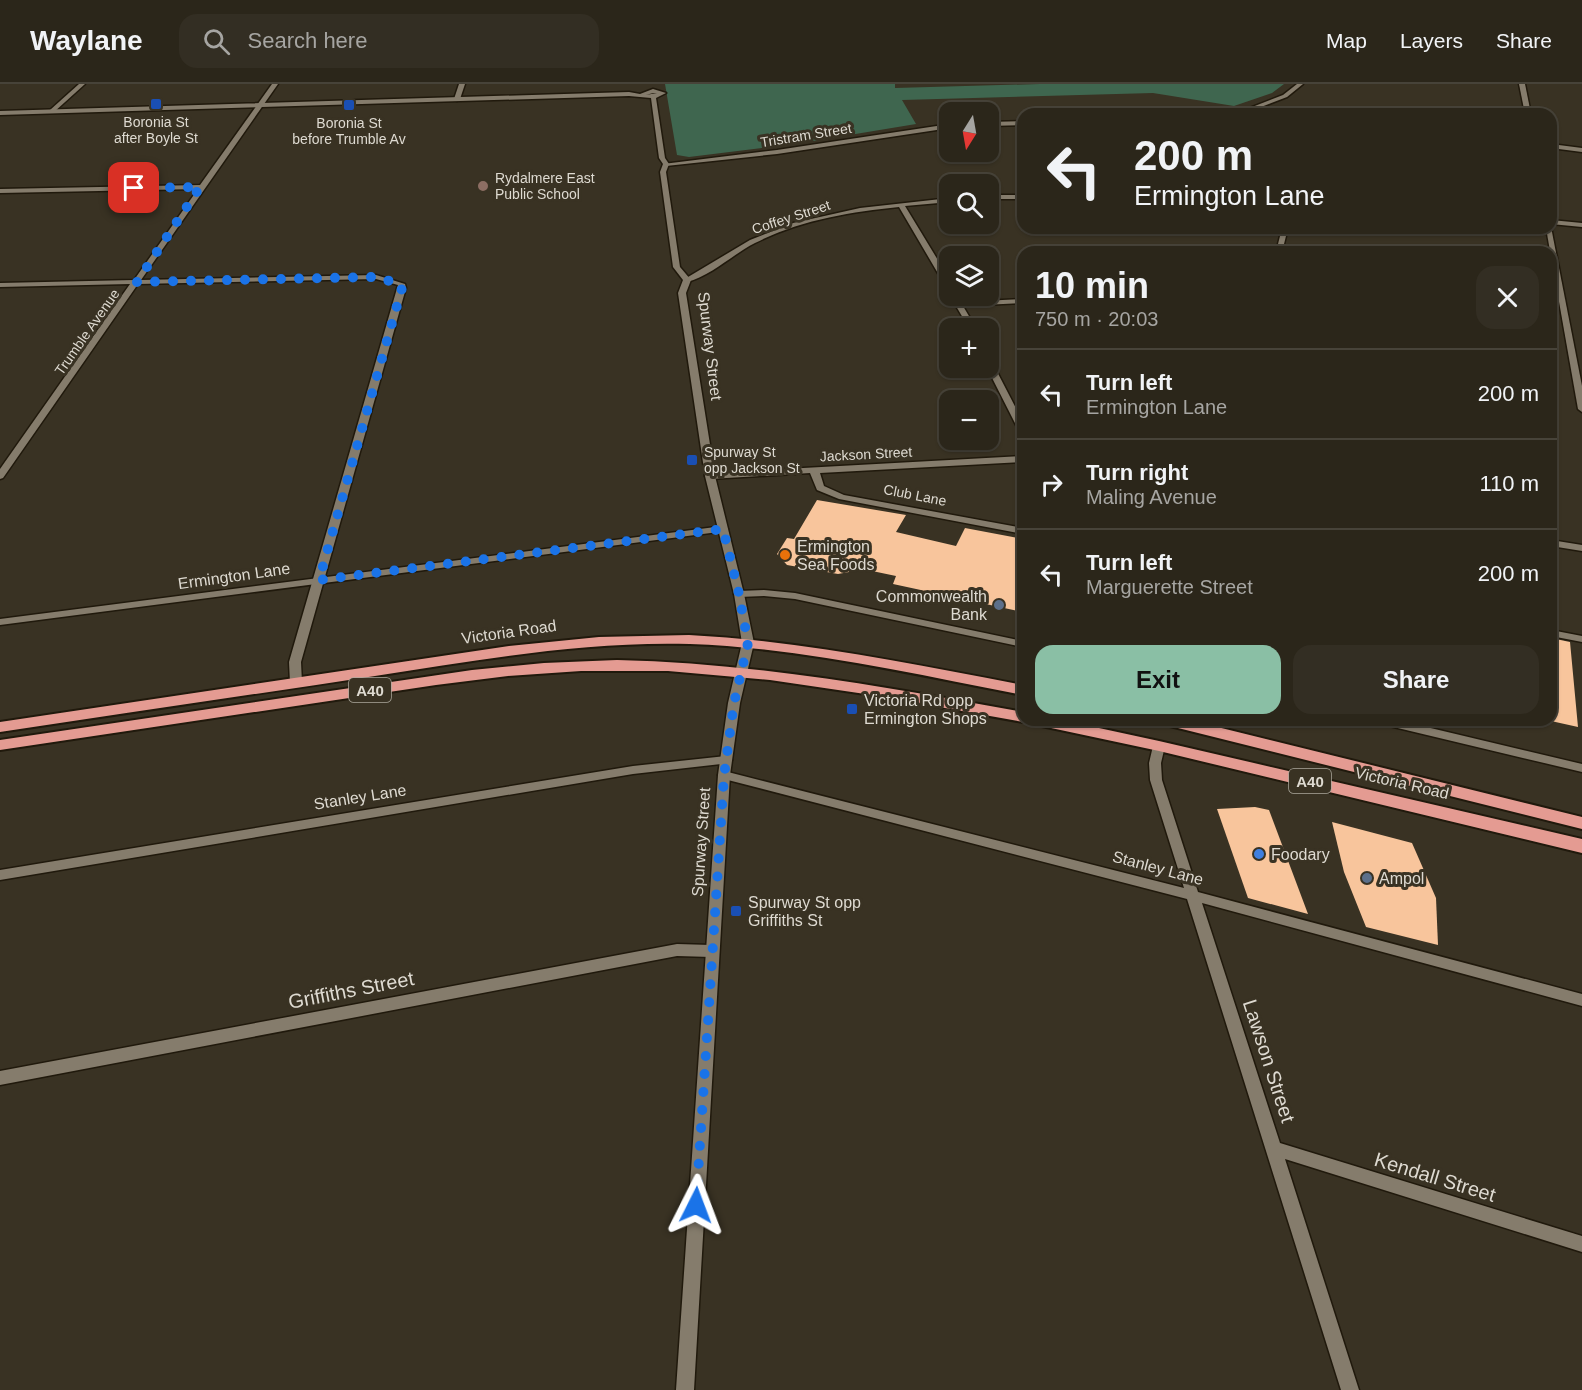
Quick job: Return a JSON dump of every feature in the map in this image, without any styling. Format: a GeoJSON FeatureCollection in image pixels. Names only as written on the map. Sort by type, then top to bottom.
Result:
{"type":"FeatureCollection","features":[{"type":"Feature","properties":{"kind":"highway","name":"Victoria Road"},"geometry":{"type":"LineString","coordinates":[[0,727],[509,651],[576,643],[639,639],[748,643],[817,652],[1017,689]]}},
{"type":"Feature","properties":{"kind":"highway","name":"A40"},"geometry":{"type":"LineString","coordinates":[[0,745],[454,677],[536,669],[619,665],[741,671],[944,702],[1017,716]]}},
{"type":"Feature","properties":{"kind":"highway","name":"Victoria Road"},"geometry":{"type":"LineString","coordinates":[[1065,726],[1582,846]]}},
{"type":"Feature","properties":{"kind":"highway","name":"Victoria Road"},"geometry":{"type":"LineString","coordinates":[[1192,726],[1292,749],[1582,823]]}},
{"type":"Feature","properties":{"kind":"street"},"geometry":{"type":"LineString","coordinates":[[52,111],[82,84]]}},
{"type":"Feature","properties":{"kind":"street","name":"Trumble Avenue"},"geometry":{"type":"LineString","coordinates":[[0,476],[137,282],[200,187],[275,84]]}},
{"type":"Feature","properties":{"kind":"street"},"geometry":{"type":"LineString","coordinates":[[457,99],[462,84]]}},
{"type":"Feature","properties":{"kind":"street","name":"Spurway Street"},"geometry":{"type":"LineString","coordinates":[[653,84],[662,158],[666,164],[663,172],[677,267],[687,280],[682,293],[710,476],[739,594],[748,643],[734,703],[725,768],[711,951],[685,1390]]}},
{"type":"Feature","properties":{"kind":"street"},"geometry":{"type":"LineString","coordinates":[[1253,108],[1285,96],[1300,84]]}},
{"type":"Feature","properties":{"kind":"street"},"geometry":{"type":"LineString","coordinates":[[1522,84],[1527,108]]}},
{"type":"Feature","properties":{"kind":"street"},"geometry":{"type":"LineString","coordinates":[[0,113],[653,94]]}},
{"type":"Feature","properties":{"kind":"street"},"geometry":{"type":"LineString","coordinates":[[999,124],[1017,123]]}},
{"type":"Feature","properties":{"kind":"street","name":"Tristram Street"},"geometry":{"type":"LineString","coordinates":[[666,164],[777,152],[939,128]]}},
{"type":"Feature","properties":{"kind":"street"},"geometry":{"type":"LineString","coordinates":[[1557,147],[1582,150]]}},
{"type":"Feature","properties":{"kind":"street"},"geometry":{"type":"LineString","coordinates":[[0,191],[200,187]]}},
{"type":"Feature","properties":{"kind":"street"},"geometry":{"type":"LineString","coordinates":[[999,197],[1017,196]]}},
{"type":"Feature","properties":{"kind":"street","name":"Coffey Street"},"geometry":{"type":"LineString","coordinates":[[687,280],[697,277],[743,246],[813,219],[852,211],[939,201]]}},
{"type":"Feature","properties":{"kind":"street"},"geometry":{"type":"LineString","coordinates":[[901,205],[939,269]]}},
{"type":"Feature","properties":{"kind":"street"},"geometry":{"type":"LineString","coordinates":[[1557,223],[1582,225]]}},
{"type":"Feature","properties":{"kind":"street"},"geometry":{"type":"LineString","coordinates":[[1557,272],[1582,409]]}},
{"type":"Feature","properties":{"kind":"street"},"geometry":{"type":"LineString","coordinates":[[0,285],[376,277],[394,280],[402,288],[295,662],[296,683]]}},
{"type":"Feature","properties":{"kind":"street"},"geometry":{"type":"LineString","coordinates":[[999,302],[1017,301]]}},
{"type":"Feature","properties":{"kind":"street"},"geometry":{"type":"LineString","coordinates":[[996,378],[1017,418]]}},
{"type":"Feature","properties":{"kind":"street","name":"Jackson Street"},"geometry":{"type":"LineString","coordinates":[[710,476],[1017,459]]}},
{"type":"Feature","properties":{"kind":"street","name":"Club Lane"},"geometry":{"type":"LineString","coordinates":[[814,470],[820,488],[842,497],[1017,530]]}},
{"type":"Feature","properties":{"kind":"street","name":"Ermington Lane"},"geometry":{"type":"LineString","coordinates":[[0,622],[723,529]]}},
{"type":"Feature","properties":{"kind":"street"},"geometry":{"type":"LineString","coordinates":[[1557,544],[1582,548]]}},
{"type":"Feature","properties":{"kind":"street"},"geometry":{"type":"LineString","coordinates":[[739,594],[764,593],[795,596],[1017,643]]}},
{"type":"Feature","properties":{"kind":"street"},"geometry":{"type":"LineString","coordinates":[[1557,634],[1582,639]]}},
{"type":"Feature","properties":{"kind":"street"},"geometry":{"type":"LineString","coordinates":[[1406,726],[1582,768]]}},
{"type":"Feature","properties":{"kind":"street","name":"Lawson Street"},"geometry":{"type":"LineString","coordinates":[[1159,746],[1155,763],[1156,780],[1350,1390]]}},
{"type":"Feature","properties":{"kind":"street","name":"Stanley Lane"},"geometry":{"type":"LineString","coordinates":[[0,875],[633,770],[725,768],[1582,1000]]}},
{"type":"Feature","properties":{"kind":"street","name":"Griffiths Street"},"geometry":{"type":"LineString","coordinates":[[0,1078],[677,950],[711,951]]}},
{"type":"Feature","properties":{"kind":"street","name":"Kendall Street"},"geometry":{"type":"LineString","coordinates":[[1275,1149],[1582,1244]]}},
{"type":"Feature","properties":{"kind":"green space"},"geometry":{"type":"Polygon","coordinates":[[[665,84],[895,84],[895,88],[1040,84],[1284,84],[1272,93],[1234,106],[1153,93],[902,100],[916,124],[801,143],[689,157],[677,155],[665,84]]]}},
{"type":"Feature","properties":{"kind":"building"},"geometry":{"type":"Polygon","coordinates":[[[817,500],[906,515],[896,532],[956,546],[965,528],[1017,538],[1017,611],[893,584],[896,576],[853,567],[849,572],[838,574],[787,565],[777,554],[787,538],[794,539],[817,500]]]}},
{"type":"Feature","properties":{"kind":"building"},"geometry":{"type":"Polygon","coordinates":[[[1557,639],[1570,642],[1578,727],[1557,722],[1557,639]]]}},
{"type":"Feature","properties":{"kind":"building","name":"Foodary"},"geometry":{"type":"Polygon","coordinates":[[[1255,807],[1269,810],[1308,914],[1248,898],[1217,809],[1255,807]]]}},
{"type":"Feature","properties":{"kind":"building"},"geometry":{"type":"Polygon","coordinates":[[[1332,822],[1412,843],[1436,898],[1438,945],[1366,927],[1344,872],[1332,822]]]}},
{"type":"Feature","properties":{"kind":"place","name":"Boronia St after Boyle St"},"geometry":{"type":"Point","coordinates":[156,104]}},
{"type":"Feature","properties":{"kind":"place","name":"Boronia St before Trumble Av"},"geometry":{"type":"Point","coordinates":[349,105]}},
{"type":"Feature","properties":{"kind":"place","name":"Rydalmere East Public School"},"geometry":{"type":"Point","coordinates":[483,186]}},
{"type":"Feature","properties":{"kind":"place","name":"Spurway St opp Jackson St"},"geometry":{"type":"Point","coordinates":[692,460]}},
{"type":"Feature","properties":{"kind":"place","name":"Ermington Sea Foods"},"geometry":{"type":"Point","coordinates":[785,555]}},
{"type":"Feature","properties":{"kind":"place","name":"Commonwealth Bank"},"geometry":{"type":"Point","coordinates":[999,605]}},
{"type":"Feature","properties":{"kind":"place","name":"Victoria Rd opp Ermington Shops"},"geometry":{"type":"Point","coordinates":[852,709]}},
{"type":"Feature","properties":{"kind":"place","name":"Foodary"},"geometry":{"type":"Point","coordinates":[1259,854]}},
{"type":"Feature","properties":{"kind":"place","name":"Ampol"},"geometry":{"type":"Point","coordinates":[1367,878]}},
{"type":"Feature","properties":{"kind":"place","name":"Spurway St opp Griffiths St"},"geometry":{"type":"Point","coordinates":[736,911]}},
{"type":"Feature","properties":{"kind":"route"},"geometry":{"type":"LineString","coordinates":[[134,188],[200,187],[137,282],[376,277],[394,280],[402,288],[319,580],[723,529],[748,643],[734,703],[724,776],[696,1205]]}}]}
